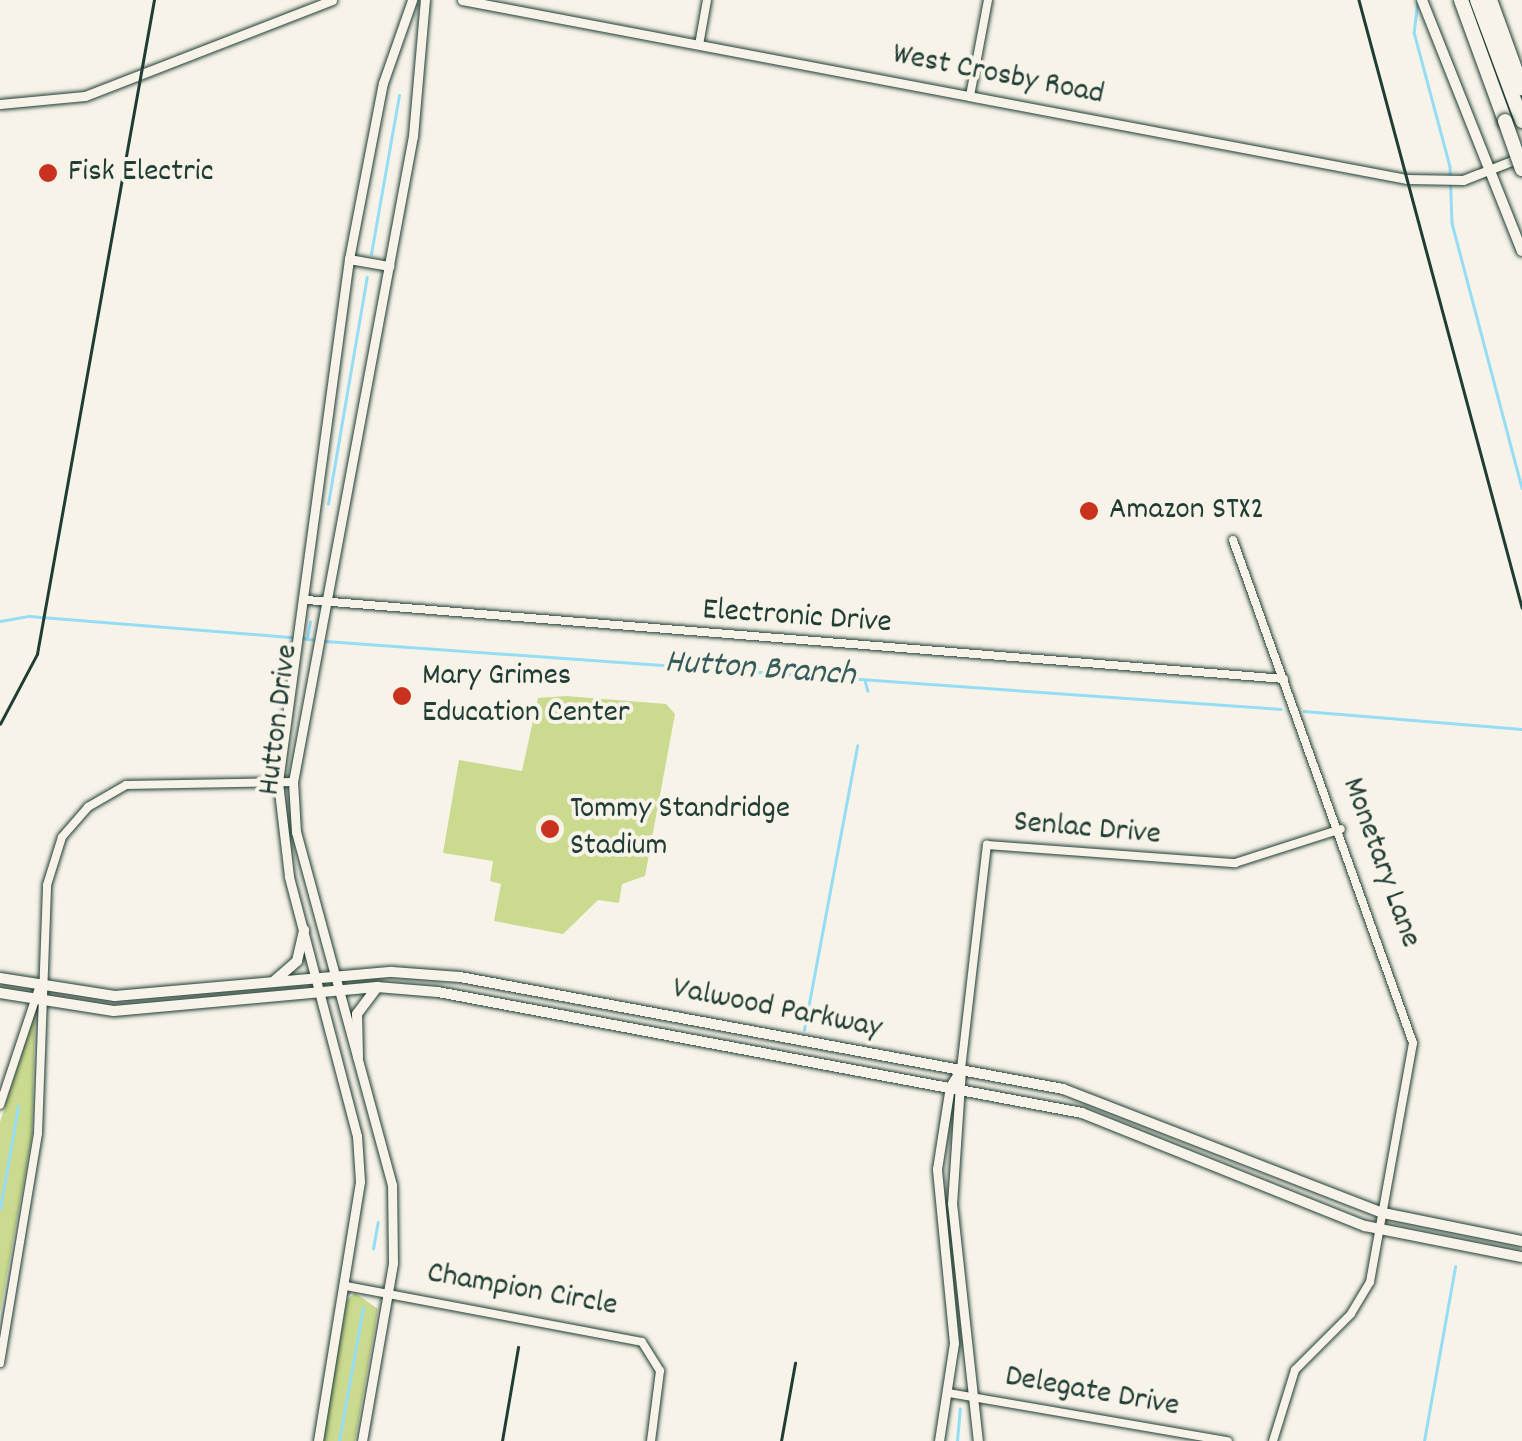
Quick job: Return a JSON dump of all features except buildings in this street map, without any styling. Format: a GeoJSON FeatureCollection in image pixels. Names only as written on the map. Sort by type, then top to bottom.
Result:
{"type":"FeatureCollection","features":[{"type":"Feature","properties":{"kind":"highway"},"geometry":{"type":"LineString","coordinates":[[1461,0],[1522,169]]}},
{"type":"Feature","properties":{"kind":"highway"},"geometry":{"type":"LineString","coordinates":[[1476,0],[1521,119]]}},
{"type":"Feature","properties":{"kind":"highway"},"geometry":{"type":"LineString","coordinates":[[1490,0],[1522,88]]}},
{"type":"Feature","properties":{"kind":"main road"},"geometry":{"type":"LineString","coordinates":[[1422,0],[1522,251]]}},
{"type":"Feature","properties":{"kind":"main road"},"geometry":{"type":"LineString","coordinates":[[272,983],[297,961],[304,930]]}},
{"type":"Feature","properties":{"kind":"main road","name":"Valwood Parkway"},"geometry":{"type":"LineString","coordinates":[[0,978],[115,996],[336,976],[430,974],[572,997],[1087,1095],[1382,1213],[1522,1241]]}},
{"type":"Feature","properties":{"kind":"main road"},"geometry":{"type":"LineString","coordinates":[[358,1057],[357,1014],[378,988]]}},
{"type":"Feature","properties":{"kind":"main road","name":"Valwood Parkway"},"geometry":{"type":"LineString","coordinates":[[0,994],[146,1011],[378,988],[569,1016],[1082,1113],[1379,1230],[1522,1257]]}},
{"type":"Feature","properties":{"kind":"main road"},"geometry":{"type":"LineString","coordinates":[[569,1016],[572,997]]}},
{"type":"Feature","properties":{"kind":"main road"},"geometry":{"type":"LineString","coordinates":[[786,1055],[789,1037]]}},
{"type":"Feature","properties":{"kind":"main road"},"geometry":{"type":"LineString","coordinates":[[1082,1113],[1087,1095]]}},
{"type":"Feature","properties":{"kind":"main road"},"geometry":{"type":"LineString","coordinates":[[1228,1170],[1234,1152]]}},
{"type":"Feature","properties":{"kind":"main road"},"geometry":{"type":"LineString","coordinates":[[1483,1250],[1486,1235]]}},
{"type":"Feature","properties":{"kind":"street"},"geometry":{"type":"LineString","coordinates":[[0,104],[85,96],[332,0]]}},
{"type":"Feature","properties":{"kind":"street","name":"Hutton Drive"},"geometry":{"type":"LineString","coordinates":[[318,1441],[346,1286],[357,1136],[304,930],[278,782],[307,600],[313,475],[350,259],[384,82],[412,0]]}},
{"type":"Feature","properties":{"kind":"street","name":"Hutton Drive"},"geometry":{"type":"LineString","coordinates":[[362,1441],[388,1293],[392,1186],[296,832],[293,782],[318,616],[346,518],[388,266],[425,0]]}},
{"type":"Feature","properties":{"kind":"street","name":"West Crosby Road"},"geometry":{"type":"LineString","coordinates":[[462,0],[1439,182],[1463,180],[1522,157]]}},
{"type":"Feature","properties":{"kind":"street"},"geometry":{"type":"LineString","coordinates":[[699,45],[707,0]]}},
{"type":"Feature","properties":{"kind":"street"},"geometry":{"type":"LineString","coordinates":[[970,96],[988,0]]}},
{"type":"Feature","properties":{"kind":"street"},"geometry":{"type":"LineString","coordinates":[[350,259],[388,266]]}},
{"type":"Feature","properties":{"kind":"street","name":"Monetary Lane"},"geometry":{"type":"LineString","coordinates":[[1233,540],[1341,830],[1413,1043],[1364,1295],[1294,1370],[1273,1441]]}},
{"type":"Feature","properties":{"kind":"street","name":"Electronic Drive"},"geometry":{"type":"LineString","coordinates":[[307,600],[1284,679]]}},
{"type":"Feature","properties":{"kind":"street"},"geometry":{"type":"LineString","coordinates":[[0,1363],[38,1133],[44,1001],[40,985],[49,875],[62,837],[94,802],[136,783],[293,782]]}},
{"type":"Feature","properties":{"kind":"street","name":"Senlac Drive"},"geometry":{"type":"LineString","coordinates":[[978,1441],[978,1400],[954,1225],[965,1089],[961,1069],[987,845],[1235,863],[1341,830]]}},
{"type":"Feature","properties":{"kind":"street"},"geometry":{"type":"LineString","coordinates":[[0,1104],[29,998],[40,985]]}},
{"type":"Feature","properties":{"kind":"street","name":"Senlac Drive"},"geometry":{"type":"LineString","coordinates":[[940,1441],[949,1393],[953,1317],[940,1228],[937,1169],[950,1086],[961,1069]]}},
{"type":"Feature","properties":{"kind":"street"},"geometry":{"type":"LineString","coordinates":[[940,1228],[954,1225]]}},
{"type":"Feature","properties":{"kind":"street","name":"Champion Circle"},"geometry":{"type":"LineString","coordinates":[[346,1286],[642,1342],[660,1372],[650,1441]]}},
{"type":"Feature","properties":{"kind":"street","name":"Delegate Drive"},"geometry":{"type":"LineString","coordinates":[[949,1393],[1228,1441]]}},
{"type":"Feature","properties":{"kind":"green space","name":"Tommy Standridge Stadium"},"geometry":{"type":"Polygon","coordinates":[[[566,696],[666,704],[675,714],[645,876],[622,884],[619,903],[598,900],[563,934],[494,921],[501,884],[490,881],[493,861],[443,853],[459,760],[522,771],[538,698],[566,696]]]}},
{"type":"Feature","properties":{"kind":"green space"},"geometry":{"type":"Polygon","coordinates":[[[35,1013],[32,1136],[0,1313],[0,1122],[35,1013]]]}},
{"type":"Feature","properties":{"kind":"green space"},"geometry":{"type":"Polygon","coordinates":[[[355,1293],[378,1309],[355,1441],[322,1441],[347,1300],[355,1293]]]}},
{"type":"Feature","properties":{"kind":"waterway"},"geometry":{"type":"LineString","coordinates":[[1418,1],[1414,32],[1450,166],[1452,223],[1522,488]]}},
{"type":"Feature","properties":{"kind":"waterway"},"geometry":{"type":"LineString","coordinates":[[371,254],[399,95]]}},
{"type":"Feature","properties":{"kind":"waterway"},"geometry":{"type":"LineString","coordinates":[[328,504],[367,277]]}},
{"type":"Feature","properties":{"kind":"waterway","name":"Hutton Branch"},"geometry":{"type":"LineString","coordinates":[[0,621],[29,616],[292,637]]}},
{"type":"Feature","properties":{"kind":"waterway"},"geometry":{"type":"LineString","coordinates":[[307,639],[310,622]]}},
{"type":"Feature","properties":{"kind":"waterway","name":"Hutton Branch"},"geometry":{"type":"LineString","coordinates":[[300,638],[317,640]]}},
{"type":"Feature","properties":{"kind":"waterway","name":"Hutton Branch"},"geometry":{"type":"LineString","coordinates":[[325,641],[1281,709]]}},
{"type":"Feature","properties":{"kind":"waterway"},"geometry":{"type":"LineString","coordinates":[[865,680],[868,691]]}},
{"type":"Feature","properties":{"kind":"waterway"},"geometry":{"type":"LineString","coordinates":[[1304,711],[1522,729]]}},
{"type":"Feature","properties":{"kind":"waterway"},"geometry":{"type":"LineString","coordinates":[[804,1030],[857,746]]}},
{"type":"Feature","properties":{"kind":"waterway"},"geometry":{"type":"LineString","coordinates":[[0,1209],[18,1107]]}},
{"type":"Feature","properties":{"kind":"waterway"},"geometry":{"type":"LineString","coordinates":[[373,1249],[378,1222]]}},
{"type":"Feature","properties":{"kind":"waterway"},"geometry":{"type":"LineString","coordinates":[[1424,1441],[1455,1267]]}},
{"type":"Feature","properties":{"kind":"waterway"},"geometry":{"type":"LineString","coordinates":[[339,1441],[363,1308]]}},
{"type":"Feature","properties":{"kind":"waterway"},"geometry":{"type":"LineString","coordinates":[[957,1441],[960,1409]]}},
{"type":"Feature","properties":{"kind":"railway"},"geometry":{"type":"LineString","coordinates":[[0,724],[37,654],[154,0]]}},
{"type":"Feature","properties":{"kind":"railway"},"geometry":{"type":"LineString","coordinates":[[1359,0],[1522,607]]}},
{"type":"Feature","properties":{"kind":"railway"},"geometry":{"type":"LineString","coordinates":[[502,1441],[518,1347]]}},
{"type":"Feature","properties":{"kind":"railway"},"geometry":{"type":"LineString","coordinates":[[781,1441],[795,1363]]}},
{"type":"Feature","properties":{"kind":"place","name":"Fisk Electric"},"geometry":{"type":"Point","coordinates":[48,173]}},
{"type":"Feature","properties":{"kind":"place","name":"Amazon STX2"},"geometry":{"type":"Point","coordinates":[1089,511]}},
{"type":"Feature","properties":{"kind":"place","name":"Mary Grimes Education Center"},"geometry":{"type":"Point","coordinates":[402,696]}},
{"type":"Feature","properties":{"kind":"place","name":"Tommy Standridge Stadium"},"geometry":{"type":"Point","coordinates":[550,829]}}]}
